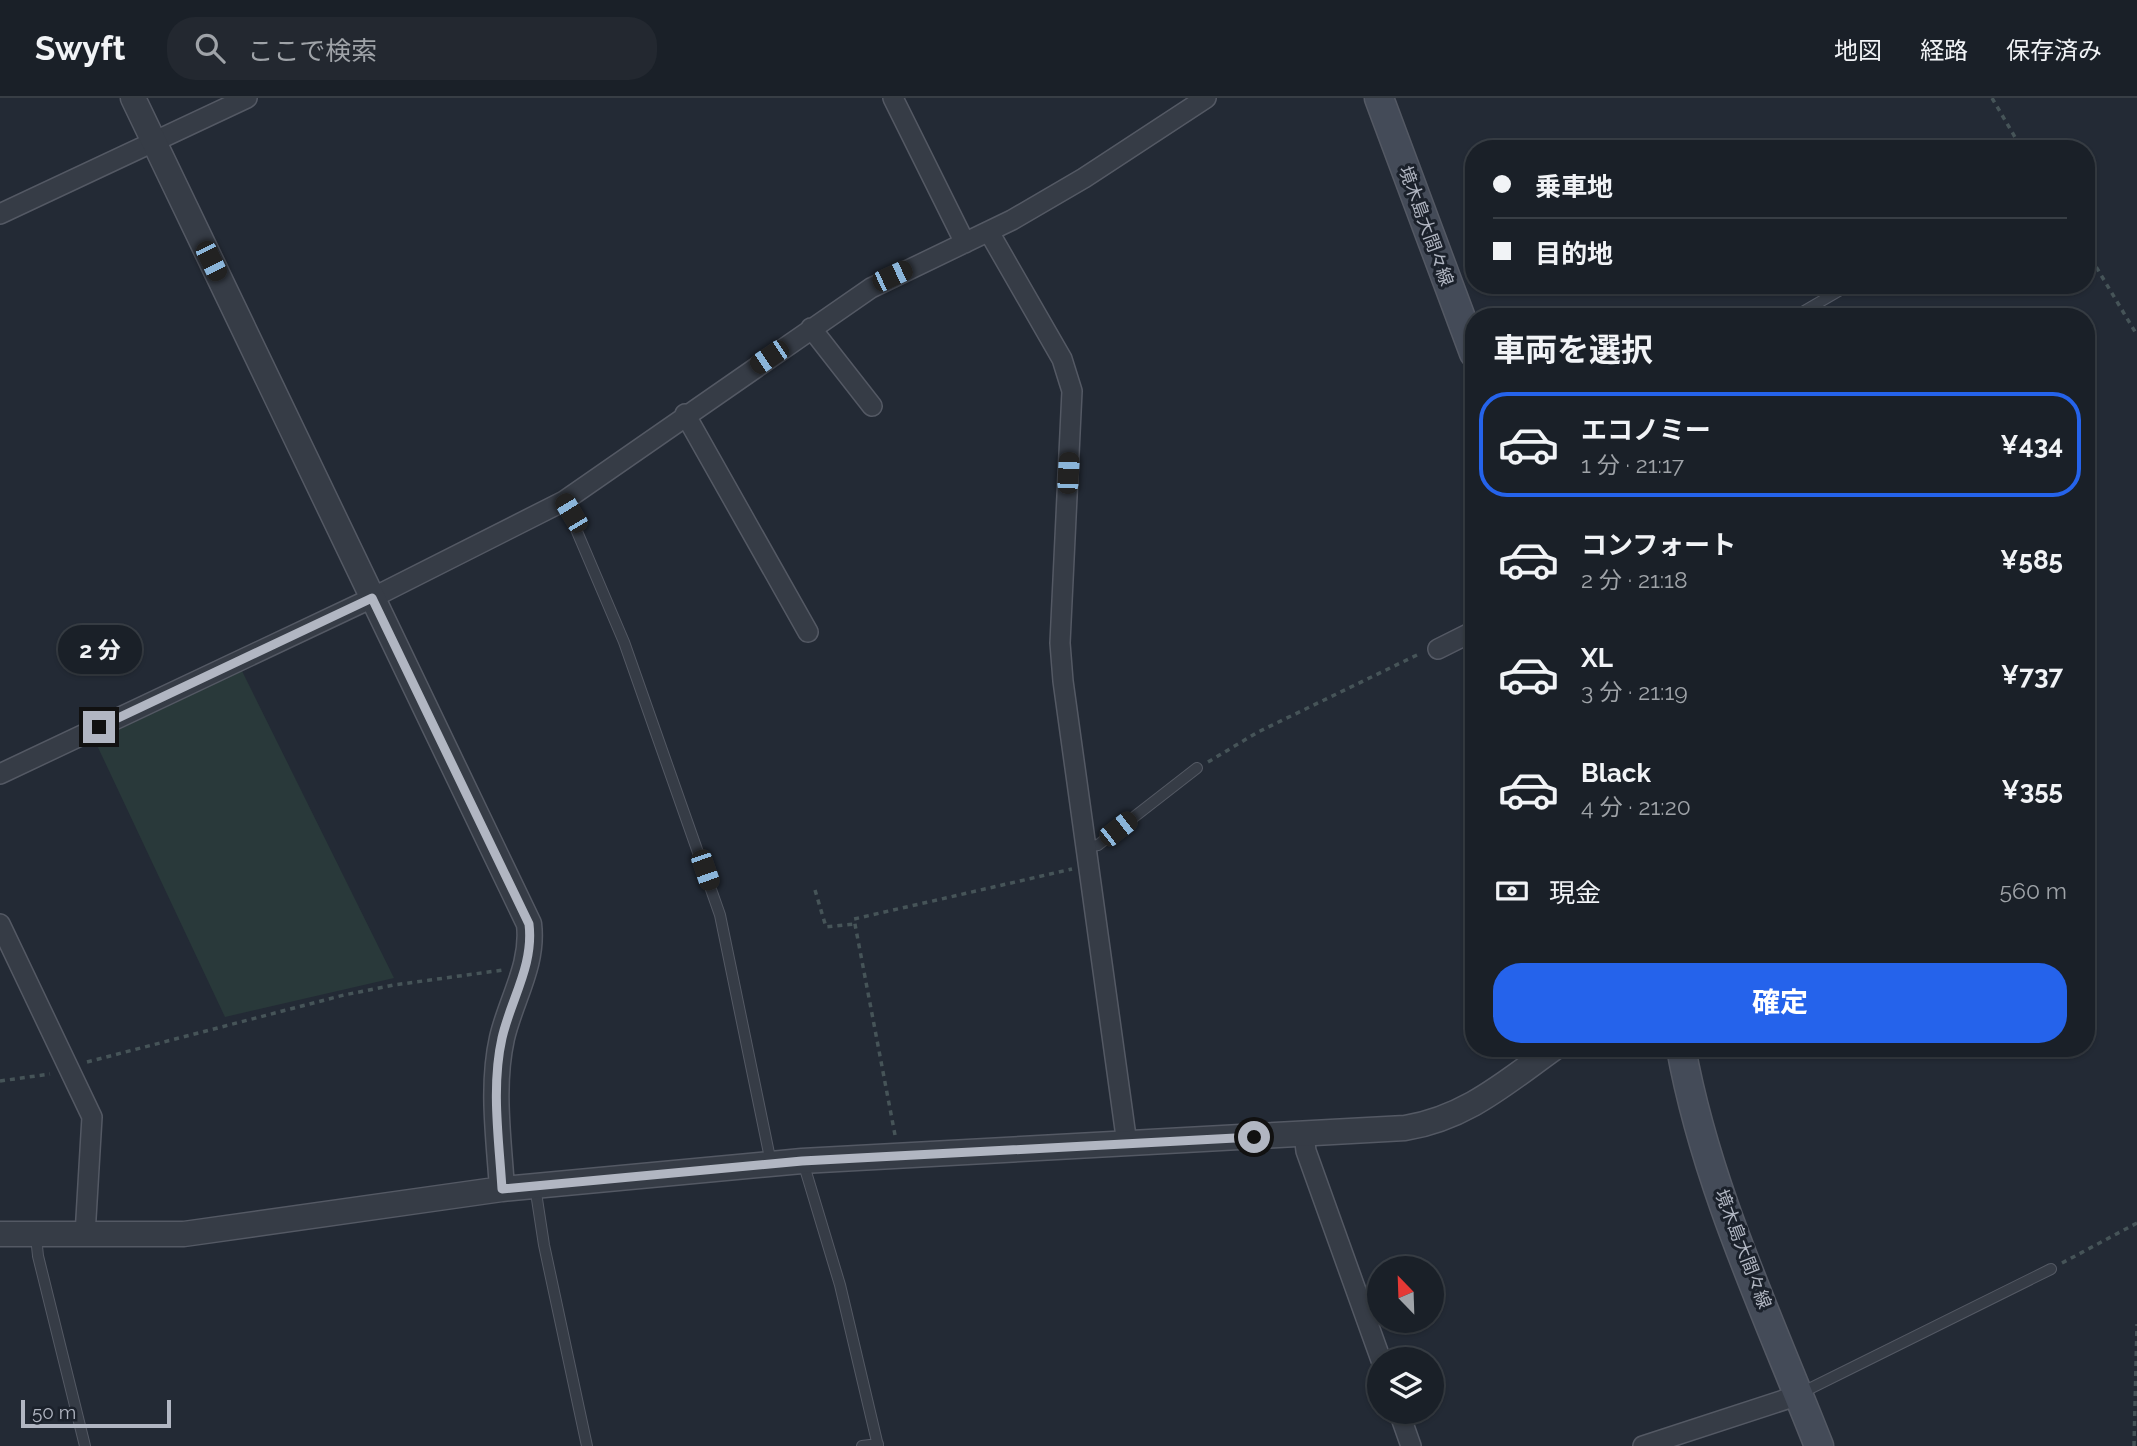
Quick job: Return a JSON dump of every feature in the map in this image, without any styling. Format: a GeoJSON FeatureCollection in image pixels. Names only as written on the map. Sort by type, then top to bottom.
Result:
{"type":"FeatureCollection","features":[{"type":"Feature","properties":{"kind":"main road","name":"境木島大間々線"},"geometry":{"type":"LineString","coordinates":[[1379,98],[1465,329]]}},
{"type":"Feature","properties":{"kind":"main road","name":"境木島大間々線"},"geometry":{"type":"LineString","coordinates":[[1683,1057],[1701,1137],[1819,1446]]}},
{"type":"Feature","properties":{"kind":"street"},"geometry":{"type":"LineString","coordinates":[[133,98],[529,924],[531,944],[526,967],[503,1037],[498,1066],[502,1189]]}},
{"type":"Feature","properties":{"kind":"street"},"geometry":{"type":"LineString","coordinates":[[0,214],[247,98]]}},
{"type":"Feature","properties":{"kind":"street"},"geometry":{"type":"LineString","coordinates":[[893,98],[965,243]]}},
{"type":"Feature","properties":{"kind":"street"},"geometry":{"type":"LineString","coordinates":[[0,774],[372,598],[564,501],[685,414],[882,282],[989,232],[1084,178],[1206,98]]}},
{"type":"Feature","properties":{"kind":"street"},"geometry":{"type":"LineString","coordinates":[[989,232],[1056,349],[1072,391],[1060,643],[1086,856],[1127,1144]]}},
{"type":"Feature","properties":{"kind":"street"},"geometry":{"type":"LineString","coordinates":[[811,328],[872,406]]}},
{"type":"Feature","properties":{"kind":"street"},"geometry":{"type":"LineString","coordinates":[[685,414],[808,632]]}},
{"type":"Feature","properties":{"kind":"street"},"geometry":{"type":"LineString","coordinates":[[1438,649],[1465,636]]}},
{"type":"Feature","properties":{"kind":"street"},"geometry":{"type":"LineString","coordinates":[[0,924],[89,1109],[94,1126],[85,1236]]}},
{"type":"Feature","properties":{"kind":"street"},"geometry":{"type":"LineString","coordinates":[[0,1234],[184,1234],[502,1189],[802,1161],[1405,1128],[1444,1120],[1496,1090],[1542,1057]]}},
{"type":"Feature","properties":{"kind":"street"},"geometry":{"type":"LineString","coordinates":[[1304,1134],[1306,1151],[1376,1347]]}},
{"type":"Feature","properties":{"kind":"street"},"geometry":{"type":"LineString","coordinates":[[1643,1446],[1799,1395]]}},
{"type":"Feature","properties":{"kind":"street"},"geometry":{"type":"LineString","coordinates":[[1403,1424],[1411,1446]]}},
{"type":"Feature","properties":{"kind":"lane"},"geometry":{"type":"LineString","coordinates":[[1809,308],[1834,294]]}},
{"type":"Feature","properties":{"kind":"lane"},"geometry":{"type":"LineString","coordinates":[[564,501],[624,642],[720,915],[771,1164]]}},
{"type":"Feature","properties":{"kind":"lane"},"geometry":{"type":"LineString","coordinates":[[1086,856],[1197,768]]}},
{"type":"Feature","properties":{"kind":"lane"},"geometry":{"type":"LineString","coordinates":[[802,1161],[839,1285],[878,1445],[862,1446]]}},
{"type":"Feature","properties":{"kind":"lane"},"geometry":{"type":"LineString","coordinates":[[535,1186],[544,1245],[587,1446]]}},
{"type":"Feature","properties":{"kind":"lane"},"geometry":{"type":"LineString","coordinates":[[36,1234],[38,1256],[85,1446]]}},
{"type":"Feature","properties":{"kind":"lane"},"geometry":{"type":"LineString","coordinates":[[1799,1395],[2051,1269]]}},
{"type":"Feature","properties":{"kind":"path"},"geometry":{"type":"LineString","coordinates":[[1992,98],[2017,140]]}},
{"type":"Feature","properties":{"kind":"path"},"geometry":{"type":"LineString","coordinates":[[2095,265],[2137,335]]}},
{"type":"Feature","properties":{"kind":"path"},"geometry":{"type":"LineString","coordinates":[[1197,768],[1258,732],[1426,650],[1438,649]]}},
{"type":"Feature","properties":{"kind":"path"},"geometry":{"type":"LineString","coordinates":[[898,1156],[853,919],[1086,856]]}},
{"type":"Feature","properties":{"kind":"path"},"geometry":{"type":"LineString","coordinates":[[815,890],[826,927],[854,924]]}},
{"type":"Feature","properties":{"kind":"path"},"geometry":{"type":"LineString","coordinates":[[0,1081],[53,1074],[344,995],[394,985],[526,967]]}},
{"type":"Feature","properties":{"kind":"path"},"geometry":{"type":"LineString","coordinates":[[2051,1269],[2137,1223]]}},
{"type":"Feature","properties":{"kind":"path"},"geometry":{"type":"LineString","coordinates":[[2134,1446],[2137,1324]]}},
{"type":"Feature","properties":{"kind":"shaded area"},"geometry":{"type":"Polygon","coordinates":[[[242,671],[394,978],[225,1017],[95,741],[242,671]]]}},
{"type":"Feature","properties":{"kind":"route"},"geometry":{"type":"LineString","coordinates":[[99,727],[372,598],[529,924],[531,944],[526,967],[503,1037],[498,1066],[497,1108],[502,1189],[802,1161],[1254,1137]]}}]}
